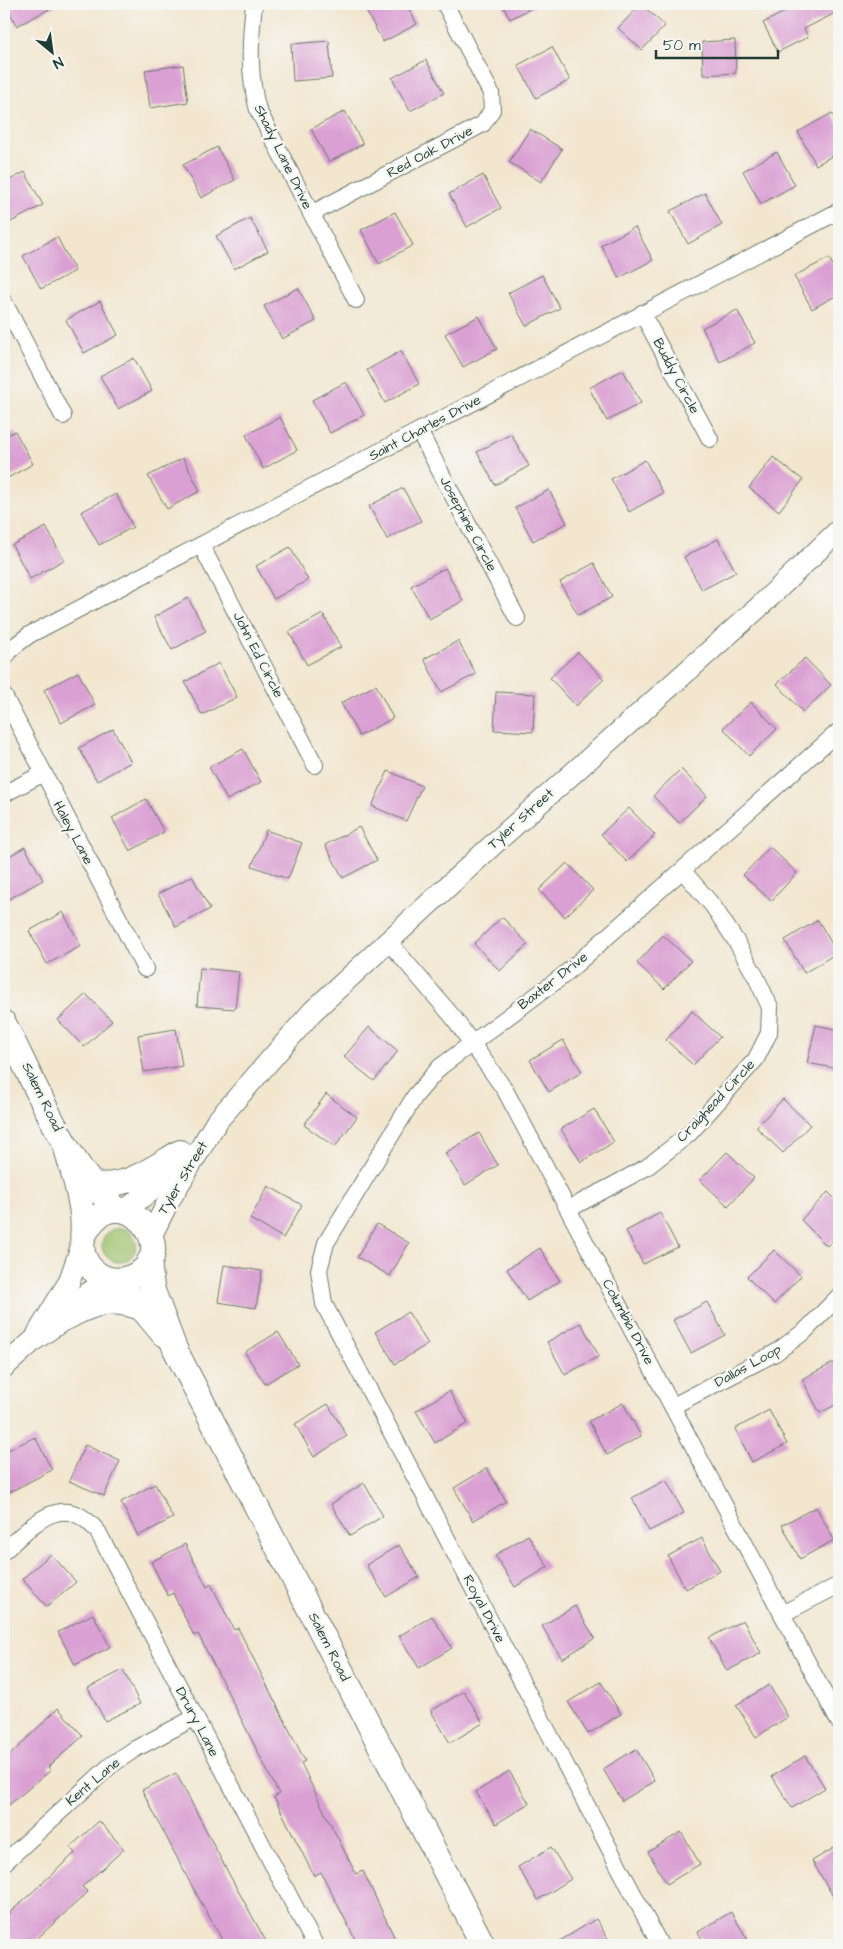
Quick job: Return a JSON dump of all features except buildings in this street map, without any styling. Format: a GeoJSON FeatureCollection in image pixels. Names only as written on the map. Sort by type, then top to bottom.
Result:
{"type":"FeatureCollection","features":[{"type":"Feature","properties":{"kind":"main road","name":"Salem Road"},"geometry":{"type":"LineString","coordinates":[[4,1022],[65,1144],[100,1194],[121,1211]]}},
{"type":"Feature","properties":{"kind":"main road","name":"Salem Road"},"geometry":{"type":"LineString","coordinates":[[65,1144],[80,1197],[83,1240]]}},
{"type":"Feature","properties":{"kind":"main road"},"geometry":{"type":"LineString","coordinates":[[92,1184],[108,1187],[121,1185],[180,1152]]}},
{"type":"Feature","properties":{"kind":"main road"},"geometry":{"type":"LineString","coordinates":[[121,1211],[139,1218],[151,1236],[152,1245],[149,1261],[141,1271],[131,1277],[114,1280],[101,1276],[87,1263],[83,1240],[89,1225],[97,1217],[107,1212],[121,1211]]}},
{"type":"Feature","properties":{"kind":"main road","name":"Salem Road"},"geometry":{"type":"LineString","coordinates":[[149,1261],[152,1288],[175,1349],[483,1945]]}},
{"type":"Feature","properties":{"kind":"main road","name":"Salem Road"},"geometry":{"type":"LineString","coordinates":[[114,1280],[141,1308],[175,1349]]}},
{"type":"Feature","properties":{"kind":"main road"},"geometry":{"type":"LineString","coordinates":[[66,1318],[79,1310],[111,1302],[123,1301],[141,1308]]}},
{"type":"Feature","properties":{"kind":"street","name":"Shady Lane Drive"},"geometry":{"type":"LineString","coordinates":[[254,4],[249,51],[254,95],[267,130],[356,300]]}},
{"type":"Feature","properties":{"kind":"street","name":"Red Oak Drive"},"geometry":{"type":"LineString","coordinates":[[311,214],[483,124],[492,110],[491,93],[445,4]]}},
{"type":"Feature","properties":{"kind":"street","name":"Saint Charles Drive"},"geometry":{"type":"LineString","coordinates":[[8,653],[29,635],[839,210]]}},
{"type":"Feature","properties":{"kind":"street"},"geometry":{"type":"LineString","coordinates":[[4,302],[63,416]]}},
{"type":"Feature","properties":{"kind":"street","name":"Buddy Circle"},"geometry":{"type":"LineString","coordinates":[[642,314],[710,440]]}},
{"type":"Feature","properties":{"kind":"street","name":"Josephine Circle"},"geometry":{"type":"LineString","coordinates":[[418,431],[517,618]]}},
{"type":"Feature","properties":{"kind":"street","name":"Tyler Street"},"geometry":{"type":"LineString","coordinates":[[121,1211],[150,1191],[180,1152],[217,1121],[313,1011],[388,941],[759,607],[839,530]]}},
{"type":"Feature","properties":{"kind":"street","name":"John Ed Circle"},"geometry":{"type":"LineString","coordinates":[[201,545],[315,765]]}},
{"type":"Feature","properties":{"kind":"street","name":"Haley Lane"},"geometry":{"type":"LineString","coordinates":[[4,696],[42,774],[145,969]]}},
{"type":"Feature","properties":{"kind":"street","name":"Baxter Drive"},"geometry":{"type":"LineString","coordinates":[[319,1270],[326,1244],[415,1096],[440,1067],[564,975],[839,732]]}},
{"type":"Feature","properties":{"kind":"street"},"geometry":{"type":"LineString","coordinates":[[4,794],[42,774]]}},
{"type":"Feature","properties":{"kind":"street","name":"Craighead Circle"},"geometry":{"type":"LineString","coordinates":[[569,1209],[647,1167],[689,1134],[756,1059],[769,1033],[770,1007],[756,978],[736,941],[712,906],[683,871]]}},
{"type":"Feature","properties":{"kind":"street","name":"Columbia Drive"},"geometry":{"type":"LineString","coordinates":[[388,941],[453,1018],[505,1090],[839,1722]]}},
{"type":"Feature","properties":{"kind":"street","name":"Tyler Street"},"geometry":{"type":"LineString","coordinates":[[151,1236],[168,1202],[217,1121]]}},
{"type":"Feature","properties":{"kind":"street"},"geometry":{"type":"LineString","coordinates":[[34,1340],[69,1282],[83,1240]]}},
{"type":"Feature","properties":{"kind":"street","name":"Royal Drive"},"geometry":{"type":"LineString","coordinates":[[319,1270],[324,1304],[660,1945]]}},
{"type":"Feature","properties":{"kind":"street"},"geometry":{"type":"LineString","coordinates":[[4,1367],[34,1340],[66,1318],[76,1304],[114,1280]]}},
{"type":"Feature","properties":{"kind":"street","name":"Dallas Loop"},"geometry":{"type":"LineString","coordinates":[[673,1406],[775,1353],[805,1331],[839,1296]]}},
{"type":"Feature","properties":{"kind":"street","name":"Drury Lane"},"geometry":{"type":"LineString","coordinates":[[4,1551],[41,1518],[67,1511],[77,1513],[88,1520],[98,1532],[194,1718],[315,1945]]}},
{"type":"Feature","properties":{"kind":"street"},"geometry":{"type":"LineString","coordinates":[[782,1614],[839,1585]]}},
{"type":"Feature","properties":{"kind":"street","name":"Kent Lane"},"geometry":{"type":"LineString","coordinates":[[4,1863],[111,1766],[134,1749],[194,1718]]}},
{"type":"Feature","properties":{"kind":"green space"},"geometry":{"type":"Polygon","coordinates":[[[119,1228],[126,1229],[131,1233],[135,1238],[135,1252],[131,1257],[126,1261],[119,1262],[112,1261],[107,1257],[103,1252],[102,1245],[103,1238],[107,1233],[112,1229],[119,1228]]]}}]}
